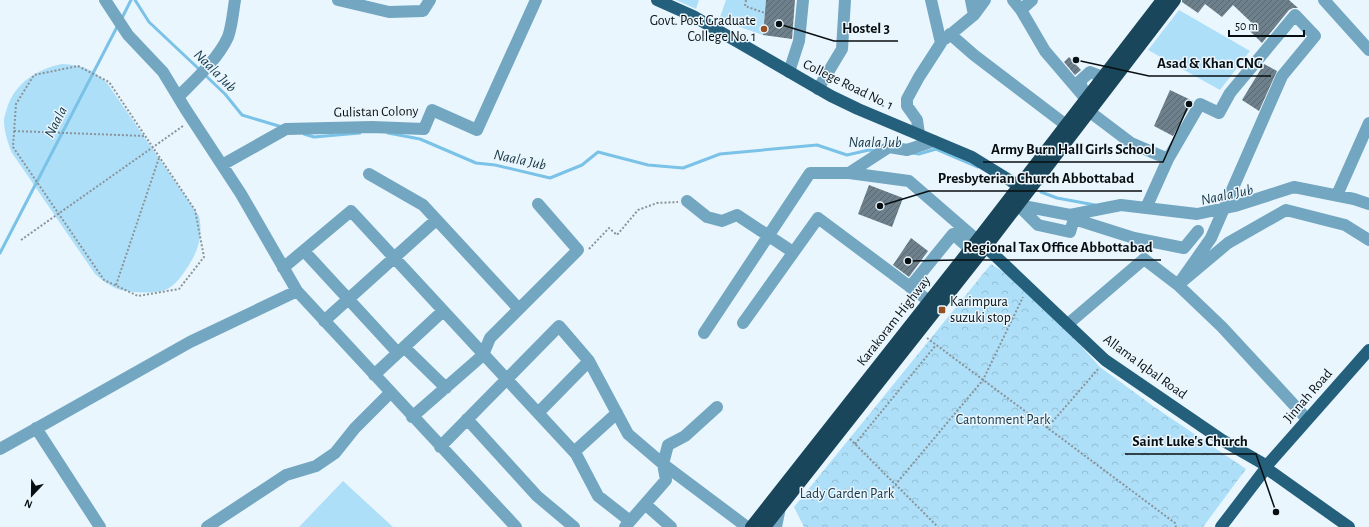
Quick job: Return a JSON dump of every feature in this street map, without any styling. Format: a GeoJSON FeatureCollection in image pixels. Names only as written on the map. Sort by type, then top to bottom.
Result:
{"type":"FeatureCollection","features":[{"type":"Feature","properties":{"kind":"highway","name":"Karakoram Highway"},"geometry":{"type":"LineString","coordinates":[[751,527],[929,301],[978,245],[1018,205],[1023,189],[1066,125],[1162,0]]}},
{"type":"Feature","properties":{"kind":"highway","name":"Karakoram Highway"},"geometry":{"type":"LineString","coordinates":[[765,527],[978,245],[1023,189],[1090,112],[1175,0]]}},
{"type":"Feature","properties":{"kind":"main road","name":"College Road No. 1"},"geometry":{"type":"LineString","coordinates":[[657,0],[693,16],[818,89],[858,109],[972,157],[1023,189]]}},
{"type":"Feature","properties":{"kind":"main road","name":"Allama Iqbal Road"},"geometry":{"type":"LineString","coordinates":[[978,245],[1028,287],[1105,360],[1222,440],[1266,467],[1349,527]]}},
{"type":"Feature","properties":{"kind":"main road","name":"Jinnah Road"},"geometry":{"type":"LineString","coordinates":[[1221,527],[1266,467],[1369,350]]}},
{"type":"Feature","properties":{"kind":"street"},"geometry":{"type":"LineString","coordinates":[[105,0],[128,35],[163,72],[192,120],[241,194],[297,291],[412,417],[516,527]]}},
{"type":"Feature","properties":{"kind":"street"},"geometry":{"type":"LineString","coordinates":[[178,97],[202,72],[218,52],[228,36],[235,0]]}},
{"type":"Feature","properties":{"kind":"street"},"geometry":{"type":"LineString","coordinates":[[338,0],[389,12],[423,11],[430,0]]}},
{"type":"Feature","properties":{"kind":"street","name":"Gulistan Colony"},"geometry":{"type":"LineString","coordinates":[[222,165],[292,129],[372,127],[424,129],[432,110],[477,130],[536,0]]}},
{"type":"Feature","properties":{"kind":"street"},"geometry":{"type":"LineString","coordinates":[[789,72],[799,42],[803,0]]}},
{"type":"Feature","properties":{"kind":"street"},"geometry":{"type":"LineString","coordinates":[[818,89],[842,49],[845,0]]}},
{"type":"Feature","properties":{"kind":"street"},"geometry":{"type":"LineString","coordinates":[[931,0],[941,43]]}},
{"type":"Feature","properties":{"kind":"street"},"geometry":{"type":"LineString","coordinates":[[971,0],[974,15]]}},
{"type":"Feature","properties":{"kind":"street"},"geometry":{"type":"LineString","coordinates":[[919,134],[918,120],[907,106],[907,99],[941,43],[974,15],[985,0]]}},
{"type":"Feature","properties":{"kind":"street"},"geometry":{"type":"LineString","coordinates":[[1013,0],[1022,10],[1045,50],[1086,99]]}},
{"type":"Feature","properties":{"kind":"street"},"geometry":{"type":"LineString","coordinates":[[1022,10],[1032,0]]}},
{"type":"Feature","properties":{"kind":"street"},"geometry":{"type":"LineString","coordinates":[[1327,1],[1369,50]]}},
{"type":"Feature","properties":{"kind":"street"},"geometry":{"type":"LineString","coordinates":[[1146,208],[1168,159],[1200,104],[1219,113],[1230,94],[1295,15],[1315,36],[1282,76],[1211,238],[1178,285]]}},
{"type":"Feature","properties":{"kind":"street"},"geometry":{"type":"LineString","coordinates":[[950,34],[974,55],[1066,125]]}},
{"type":"Feature","properties":{"kind":"street"},"geometry":{"type":"LineString","coordinates":[[1090,112],[1131,143],[1168,159]]}},
{"type":"Feature","properties":{"kind":"street"},"geometry":{"type":"LineString","coordinates":[[1337,195],[1369,123]]}},
{"type":"Feature","properties":{"kind":"street"},"geometry":{"type":"LineString","coordinates":[[849,173],[889,147],[907,150],[934,140]]}},
{"type":"Feature","properties":{"kind":"street"},"geometry":{"type":"LineString","coordinates":[[704,334],[810,173],[849,173],[909,182],[978,245]]}},
{"type":"Feature","properties":{"kind":"street"},"geometry":{"type":"LineString","coordinates":[[369,174],[423,205],[519,309]]}},
{"type":"Feature","properties":{"kind":"street"},"geometry":{"type":"LineString","coordinates":[[1018,205],[1070,215],[1121,205],[1197,214],[1224,208],[1294,187],[1337,195],[1369,204]]}},
{"type":"Feature","properties":{"kind":"street"},"geometry":{"type":"LineString","coordinates":[[687,202],[707,217],[722,221],[737,215],[794,252]]}},
{"type":"Feature","properties":{"kind":"street"},"geometry":{"type":"LineString","coordinates":[[412,417],[483,354],[490,338],[578,250],[538,204]]}},
{"type":"Feature","properties":{"kind":"street"},"geometry":{"type":"LineString","coordinates":[[1018,205],[1038,225],[1070,232],[1074,219],[1134,238],[1184,248],[1198,231]]}},
{"type":"Feature","properties":{"kind":"street"},"geometry":{"type":"LineString","coordinates":[[1178,285],[1228,243],[1286,210],[1345,225],[1369,240]]}},
{"type":"Feature","properties":{"kind":"street"},"geometry":{"type":"LineString","coordinates":[[283,268],[351,212],[574,452],[598,496],[627,524],[666,480],[663,464],[668,445],[685,436],[717,408]]}},
{"type":"Feature","properties":{"kind":"street"},"geometry":{"type":"LineString","coordinates":[[743,323],[818,218],[929,301]]}},
{"type":"Feature","properties":{"kind":"street"},"geometry":{"type":"LineString","coordinates":[[324,321],[395,259],[436,220]]}},
{"type":"Feature","properties":{"kind":"street"},"geometry":{"type":"LineString","coordinates":[[910,287],[953,234],[978,245]]}},
{"type":"Feature","properties":{"kind":"street"},"geometry":{"type":"LineString","coordinates":[[304,250],[349,299],[401,350],[446,388]]}},
{"type":"Feature","properties":{"kind":"street"},"geometry":{"type":"LineString","coordinates":[[1068,324],[1144,259],[1178,285],[1222,327],[1307,419]]}},
{"type":"Feature","properties":{"kind":"street"},"geometry":{"type":"LineString","coordinates":[[0,449],[190,342],[297,291]]}},
{"type":"Feature","properties":{"kind":"street"},"geometry":{"type":"LineString","coordinates":[[374,375],[443,311]]}},
{"type":"Feature","properties":{"kind":"street"},"geometry":{"type":"LineString","coordinates":[[440,447],[558,326],[589,361],[628,434],[663,464],[747,527]]}},
{"type":"Feature","properties":{"kind":"street"},"geometry":{"type":"LineString","coordinates":[[538,413],[589,361]]}},
{"type":"Feature","properties":{"kind":"street"},"geometry":{"type":"LineString","coordinates":[[207,527],[286,475],[316,466],[335,453],[355,428],[390,393]]}},
{"type":"Feature","properties":{"kind":"street"},"geometry":{"type":"LineString","coordinates":[[574,452],[616,412]]}},
{"type":"Feature","properties":{"kind":"street"},"geometry":{"type":"LineString","coordinates":[[467,419],[538,496],[574,527]]}},
{"type":"Feature","properties":{"kind":"street"},"geometry":{"type":"LineString","coordinates":[[36,428],[100,527]]}},
{"type":"Feature","properties":{"kind":"street"},"geometry":{"type":"LineString","coordinates":[[645,504],[671,527]]}},
{"type":"Feature","properties":{"kind":"street"},"geometry":{"type":"LineString","coordinates":[[776,527],[780,507]]}},
{"type":"Feature","properties":{"kind":"path"},"geometry":{"type":"LineString","coordinates":[[746,0],[745,6],[765,13]]}},
{"type":"Feature","properties":{"kind":"path"},"geometry":{"type":"LineString","coordinates":[[78,66],[109,82],[153,147],[195,210],[204,257],[179,289],[138,296],[104,280],[13,147],[16,104],[34,75],[78,66]]}},
{"type":"Feature","properties":{"kind":"path"},"geometry":{"type":"LineString","coordinates":[[20,240],[192,120]]}},
{"type":"Feature","properties":{"kind":"path"},"geometry":{"type":"LineString","coordinates":[[14,131],[145,136]]}},
{"type":"Feature","properties":{"kind":"path"},"geometry":{"type":"LineString","coordinates":[[116,285],[160,157]]}},
{"type":"Feature","properties":{"kind":"path"},"geometry":{"type":"LineString","coordinates":[[578,250],[588,249],[609,228],[617,235],[638,210],[657,203],[687,202]]}},
{"type":"Feature","properties":{"kind":"path"},"geometry":{"type":"LineString","coordinates":[[890,491],[983,380],[1028,287]]}},
{"type":"Feature","properties":{"kind":"path"},"geometry":{"type":"LineString","coordinates":[[929,340],[1047,429],[1175,522],[1176,527]]}},
{"type":"Feature","properties":{"kind":"path"},"geometry":{"type":"LineString","coordinates":[[855,444],[936,345]]}},
{"type":"Feature","properties":{"kind":"path"},"geometry":{"type":"LineString","coordinates":[[1047,429],[1100,367]]}},
{"type":"Feature","properties":{"kind":"path"},"geometry":{"type":"LineString","coordinates":[[850,439],[938,527]]}},
{"type":"Feature","properties":{"kind":"green space"},"geometry":{"type":"Polygon","coordinates":[[[676,0],[699,0],[696,9],[676,0]]]}},
{"type":"Feature","properties":{"kind":"green space"},"geometry":{"type":"Polygon","coordinates":[[[726,0],[766,0],[763,35],[719,20],[726,0]]]}},
{"type":"Feature","properties":{"kind":"green space"},"geometry":{"type":"Polygon","coordinates":[[[1179,10],[1250,51],[1220,90],[1148,50],[1179,10]]]}},
{"type":"Feature","properties":{"kind":"green space"},"geometry":{"type":"Polygon","coordinates":[[[62,64],[75,65],[92,71],[107,83],[199,216],[201,229],[198,247],[189,265],[180,278],[169,288],[158,292],[134,292],[120,290],[109,285],[95,274],[12,153],[6,137],[4,120],[7,108],[15,91],[28,78],[44,69],[62,64]]]}},
{"type":"Feature","properties":{"kind":"green space","name":"Cantonment Park"},"geometry":{"type":"Polygon","coordinates":[[[991,264],[1028,287],[1100,367],[1153,406],[1246,469],[1203,527],[804,527],[794,507],[991,264]]]}},
{"type":"Feature","properties":{"kind":"green space"},"geometry":{"type":"Polygon","coordinates":[[[343,481],[393,527],[299,527],[343,481]]]}},
{"type":"Feature","properties":{"kind":"building"},"geometry":{"type":"Polygon","coordinates":[[[766,0],[795,0],[792,39],[763,35],[766,0]]]}},
{"type":"Feature","properties":{"kind":"building"},"geometry":{"type":"Polygon","coordinates":[[[1182,0],[1289,0],[1298,8],[1289,10],[1262,43],[1249,30],[1253,24],[1233,5],[1222,17],[1205,4],[1198,13],[1182,2],[1182,0]]]}},
{"type":"Feature","properties":{"kind":"building"},"geometry":{"type":"Polygon","coordinates":[[[1069,57],[1081,70],[1075,75],[1064,62],[1069,57]]]}},
{"type":"Feature","properties":{"kind":"building"},"geometry":{"type":"Polygon","coordinates":[[[1264,64],[1277,71],[1259,111],[1242,100],[1264,64]]]}},
{"type":"Feature","properties":{"kind":"building"},"geometry":{"type":"Polygon","coordinates":[[[1170,90],[1193,101],[1173,136],[1154,126],[1170,90]]]}},
{"type":"Feature","properties":{"kind":"building"},"geometry":{"type":"Polygon","coordinates":[[[869,185],[903,198],[892,227],[858,214],[869,185]]]}},
{"type":"Feature","properties":{"kind":"building"},"geometry":{"type":"Polygon","coordinates":[[[911,238],[928,251],[909,277],[893,265],[911,238]]]}},
{"type":"Feature","properties":{"kind":"waterway","name":"Naala"},"geometry":{"type":"LineString","coordinates":[[122,18],[131,0]]}},
{"type":"Feature","properties":{"kind":"waterway","name":"Naala Jub"},"geometry":{"type":"LineString","coordinates":[[135,0],[149,22],[201,71]]}},
{"type":"Feature","properties":{"kind":"waterway","name":"Naala"},"geometry":{"type":"LineString","coordinates":[[0,253],[118,25]]}},
{"type":"Feature","properties":{"kind":"waterway","name":"Naala Jub"},"geometry":{"type":"LineString","coordinates":[[205,75],[225,94],[242,115],[282,127]]}},
{"type":"Feature","properties":{"kind":"waterway","name":"Naala Jub"},"geometry":{"type":"LineString","coordinates":[[304,134],[314,137],[360,133]]}},
{"type":"Feature","properties":{"kind":"waterway","name":"Naala Jub"},"geometry":{"type":"LineString","coordinates":[[388,133],[420,139],[476,163],[495,165],[550,178],[582,165],[598,152],[648,165],[683,168],[720,154],[817,145],[847,155],[869,150],[876,151]]}},
{"type":"Feature","properties":{"kind":"waterway","name":"Naala Jub"},"geometry":{"type":"LineString","coordinates":[[912,153],[919,154],[936,149],[978,167]]}},
{"type":"Feature","properties":{"kind":"waterway","name":"Naala Jub"},"geometry":{"type":"LineString","coordinates":[[1041,192],[1057,198],[1095,205]]}},
{"type":"Feature","properties":{"kind":"place","name":"Hostel 3"},"geometry":{"type":"Point","coordinates":[779,24]}},
{"type":"Feature","properties":{"kind":"place","name":"Govt. Post Graduate College No. 1"},"geometry":{"type":"Point","coordinates":[764,29]}},
{"type":"Feature","properties":{"kind":"place","name":"Asad & Khan CNG"},"geometry":{"type":"Point","coordinates":[1076,60]}},
{"type":"Feature","properties":{"kind":"place","name":"Army Burn Hall Girls School"},"geometry":{"type":"Point","coordinates":[1189,104]}},
{"type":"Feature","properties":{"kind":"place","name":"Presbyterian Church Abbottabad"},"geometry":{"type":"Point","coordinates":[880,206]}},
{"type":"Feature","properties":{"kind":"place","name":"Regional Tax Office Abbottabad"},"geometry":{"type":"Point","coordinates":[908,261]}},
{"type":"Feature","properties":{"kind":"place","name":"Karimpura suzuki stop"},"geometry":{"type":"Point","coordinates":[942,310]}},
{"type":"Feature","properties":{"kind":"place","name":"Saint Luke's Church"},"geometry":{"type":"Point","coordinates":[1276,512]}},
{"type":"Feature","properties":{"kind":"park label","name":"Lady Garden Park"},"geometry":{"type":"Point","coordinates":[847,494]}}]}
